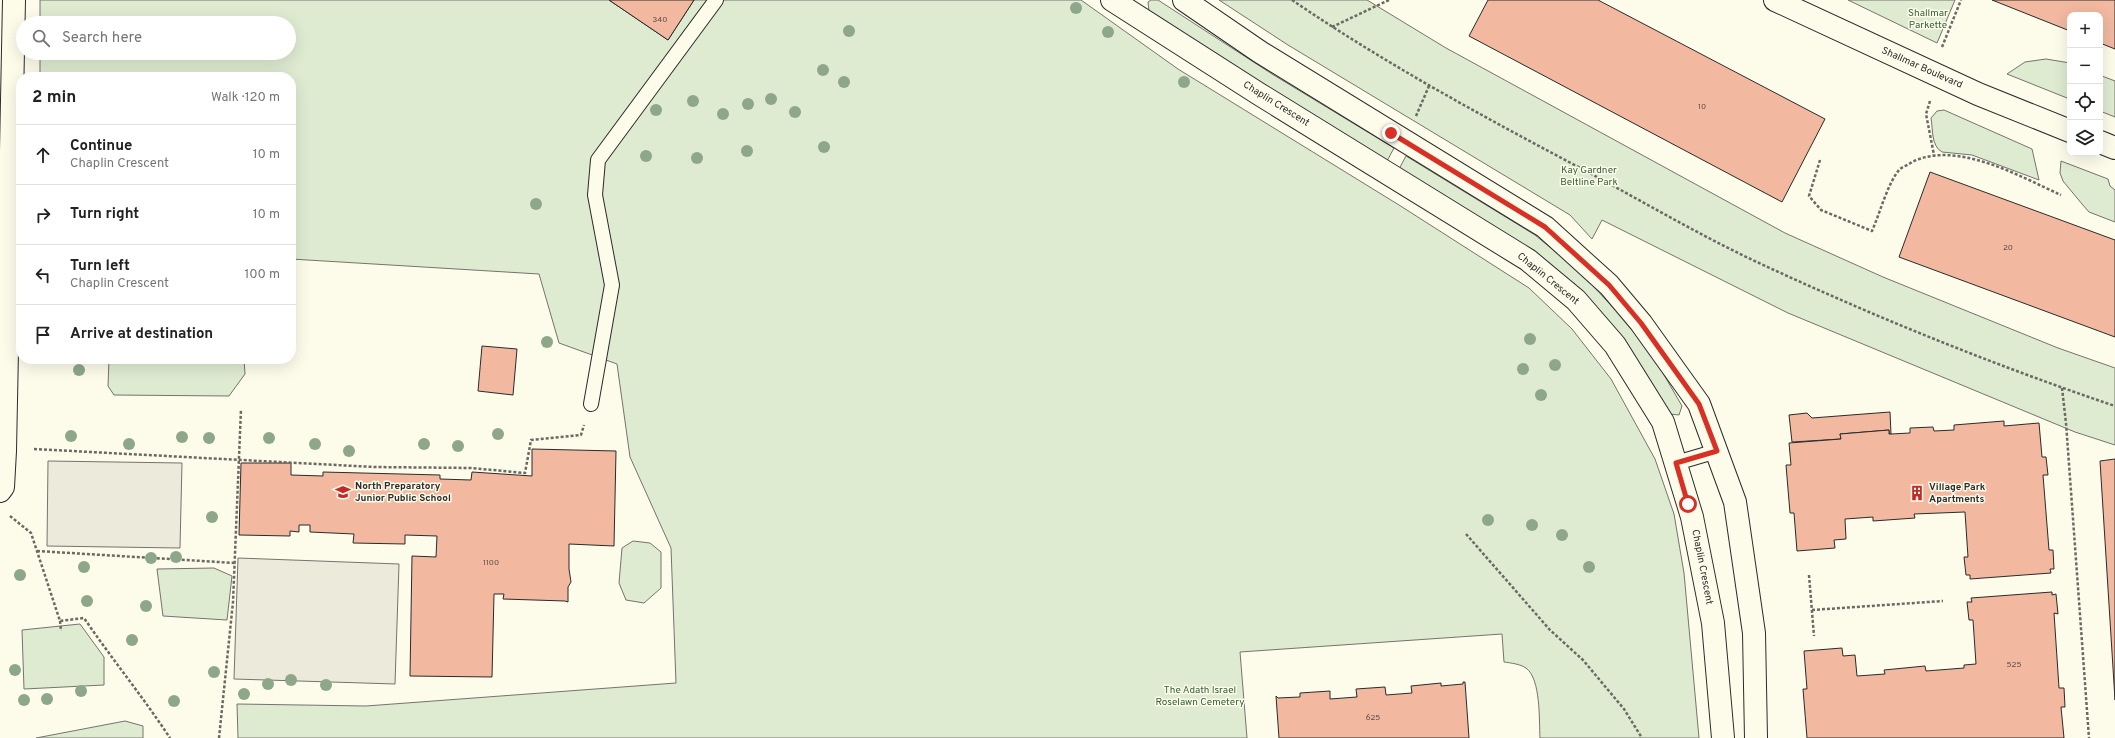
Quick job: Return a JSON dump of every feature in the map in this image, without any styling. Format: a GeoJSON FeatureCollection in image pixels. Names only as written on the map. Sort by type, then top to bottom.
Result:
{"type":"FeatureCollection","features":[{"type":"Feature","properties":{"kind":"street"},"geometry":{"type":"LineString","coordinates":[[0,491],[3,487],[5,452],[14,0]]}},
{"type":"Feature","properties":{"kind":"street"},"geometry":{"type":"LineString","coordinates":[[1184,0],[1260,52],[1545,227],[1609,285],[1641,323],[1699,404],[1735,502],[1754,633],[1756,738]]}},
{"type":"Feature","properties":{"kind":"street","name":"Shallmar Boulevard"},"geometry":{"type":"LineString","coordinates":[[1776,0],[1978,94],[2067,130]]}},
{"type":"Feature","properties":{"kind":"street","name":"Chaplin Crescent"},"geometry":{"type":"LineString","coordinates":[[1119,2],[1528,260],[1576,300],[1614,345],[1663,422],[1692,517],[1713,623],[1723,738]]}},
{"type":"Feature","properties":{"kind":"street"},"geometry":{"type":"LineString","coordinates":[[2103,143],[2115,148]]}},
{"type":"Feature","properties":{"kind":"lane"},"geometry":{"type":"LineString","coordinates":[[591,404],[612,285],[595,195],[598,160],[716,0]]}},
{"type":"Feature","properties":{"kind":"lane"},"geometry":{"type":"LineString","coordinates":[[1676,463],[1717,451]]}},
{"type":"Feature","properties":{"kind":"path"},"geometry":{"type":"LineString","coordinates":[[1292,0],[1332,27],[1429,86],[1757,262],[1865,311],[1992,362],[2115,406]]}},
{"type":"Feature","properties":{"kind":"path"},"geometry":{"type":"LineString","coordinates":[[1332,27],[1389,0]]}},
{"type":"Feature","properties":{"kind":"path"},"geometry":{"type":"LineString","coordinates":[[1941,50],[1961,0]]}},
{"type":"Feature","properties":{"kind":"path"},"geometry":{"type":"LineString","coordinates":[[1415,119],[1429,86]]}},
{"type":"Feature","properties":{"kind":"path"},"geometry":{"type":"LineString","coordinates":[[1930,102],[1926,114],[1934,155]]}},
{"type":"Feature","properties":{"kind":"path"},"geometry":{"type":"LineString","coordinates":[[1820,160],[1809,196],[1821,210],[1872,231],[1894,178],[1900,169],[1922,157],[1934,155],[1976,159],[2016,174],[2061,195]]}},
{"type":"Feature","properties":{"kind":"path"},"geometry":{"type":"LineString","coordinates":[[2062,388],[2066,423],[2089,738]]}},
{"type":"Feature","properties":{"kind":"path"},"geometry":{"type":"LineString","coordinates":[[34,449],[374,466],[471,468],[525,473],[531,440],[581,435],[591,404]]}},
{"type":"Feature","properties":{"kind":"path"},"geometry":{"type":"LineString","coordinates":[[219,738],[233,602],[241,409]]}},
{"type":"Feature","properties":{"kind":"path"},"geometry":{"type":"LineString","coordinates":[[14,520],[31,533],[60,621],[61,630]]}},
{"type":"Feature","properties":{"kind":"path"},"geometry":{"type":"LineString","coordinates":[[1466,534],[1550,630],[1583,660],[1624,709],[1642,738]]}},
{"type":"Feature","properties":{"kind":"path"},"geometry":{"type":"LineString","coordinates":[[37,551],[235,563]]}},
{"type":"Feature","properties":{"kind":"path"},"geometry":{"type":"LineString","coordinates":[[1809,575],[1814,636]]}},
{"type":"Feature","properties":{"kind":"path"},"geometry":{"type":"LineString","coordinates":[[1812,610],[1943,601]]}},
{"type":"Feature","properties":{"kind":"path"},"geometry":{"type":"LineString","coordinates":[[60,621],[84,618],[108,654],[147,703],[170,738]]}},
{"type":"Feature","properties":{"kind":"green space","name":"The Adath Israel Roselawn Cemetery"},"geometry":{"type":"Polygon","coordinates":[[[40,0],[1081,0],[1178,69],[1399,205],[1529,288],[1572,329],[1611,379],[1655,459],[1674,514],[1684,573],[1699,738],[1540,738],[1537,690],[1534,681],[1531,673],[1526,668],[1504,662],[1502,634],[1240,652],[1247,738],[238,738],[237,704],[366,706],[676,683],[671,548],[630,457],[617,364],[559,343],[539,274],[296,259],[296,72],[40,72],[40,60],[296,60],[296,16],[40,16],[40,0]]]}},
{"type":"Feature","properties":{"kind":"green space"},"geometry":{"type":"Polygon","coordinates":[[[1151,0],[1158,0],[1272,74],[1394,148],[1387,161],[1262,86],[1149,11],[1148,2],[1151,0]]]}},
{"type":"Feature","properties":{"kind":"green space","name":"Kay Gardner Beltline Park"},"geometry":{"type":"Polygon","coordinates":[[[1219,0],[1367,0],[1446,48],[1785,233],[1883,277],[2058,348],[2115,368],[2115,445],[2075,432],[1788,313],[1602,220],[1592,239],[1570,215],[1288,45],[1219,0]]]}},
{"type":"Feature","properties":{"kind":"green space","name":"Shallmar Parkette"},"geometry":{"type":"Polygon","coordinates":[[[1848,0],[1955,0],[1937,43],[1848,0]]]}},
{"type":"Feature","properties":{"kind":"green space"},"geometry":{"type":"Polygon","coordinates":[[[2046,59],[2067,62],[2067,98],[2007,74],[2025,62],[2046,59]]]}},
{"type":"Feature","properties":{"kind":"green space"},"geometry":{"type":"Polygon","coordinates":[[[2103,76],[2115,81],[2115,117],[2103,112],[2103,76]]]}},
{"type":"Feature","properties":{"kind":"green space"},"geometry":{"type":"Polygon","coordinates":[[[1944,110],[2032,149],[2039,180],[1972,155],[1942,152],[1938,149],[1934,142],[1931,118],[1937,111],[1944,110]]]}},
{"type":"Feature","properties":{"kind":"green space"},"geometry":{"type":"Polygon","coordinates":[[[1406,156],[1535,235],[1580,272],[1621,316],[1653,356],[1682,406],[1679,415],[1670,414],[1624,341],[1527,247],[1399,169],[1406,156]]]}},
{"type":"Feature","properties":{"kind":"green space"},"geometry":{"type":"Polygon","coordinates":[[[2061,161],[2108,179],[2110,186],[2115,190],[2115,222],[2089,212],[2063,181],[2060,173],[2061,161]]]}},
{"type":"Feature","properties":{"kind":"green space"},"geometry":{"type":"Polygon","coordinates":[[[109,364],[244,364],[245,374],[229,396],[114,395],[108,386],[109,364]]]}},
{"type":"Feature","properties":{"kind":"green space"},"geometry":{"type":"Polygon","coordinates":[[[633,541],[650,543],[661,552],[661,588],[644,603],[626,600],[619,583],[622,548],[633,541]]]}},
{"type":"Feature","properties":{"kind":"green space"},"geometry":{"type":"Polygon","coordinates":[[[214,568],[232,576],[227,620],[163,616],[157,569],[214,568]]]}},
{"type":"Feature","properties":{"kind":"green space"},"geometry":{"type":"Polygon","coordinates":[[[80,624],[104,657],[104,685],[24,689],[22,630],[80,624]]]}},
{"type":"Feature","properties":{"kind":"green space"},"geometry":{"type":"Polygon","coordinates":[[[125,721],[143,726],[143,738],[36,738],[125,721]]]}},
{"type":"Feature","properties":{"kind":"shaded area"},"geometry":{"type":"Polygon","coordinates":[[[48,461],[182,463],[180,548],[47,546],[48,461]]]}},
{"type":"Feature","properties":{"kind":"shaded area"},"geometry":{"type":"Polygon","coordinates":[[[238,558],[399,564],[395,684],[234,679],[238,558]]]}},
{"type":"Feature","properties":{"kind":"building"},"geometry":{"type":"Polygon","coordinates":[[[609,0],[694,0],[668,40],[609,0]]]}},
{"type":"Feature","properties":{"kind":"building"},"geometry":{"type":"Polygon","coordinates":[[[609,0],[694,0],[668,40],[609,0]]]}},
{"type":"Feature","properties":{"kind":"building"},"geometry":{"type":"Polygon","coordinates":[[[1488,0],[1598,0],[1825,119],[1782,202],[1469,36],[1488,0]]]}},
{"type":"Feature","properties":{"kind":"building"},"geometry":{"type":"Polygon","coordinates":[[[1992,0],[2115,0],[2115,49],[2103,44],[2103,12],[2067,12],[2067,30],[1992,0]]]}},
{"type":"Feature","properties":{"kind":"building"},"geometry":{"type":"Polygon","coordinates":[[[1930,172],[2115,240],[2115,337],[1899,257],[1930,172]]]}},
{"type":"Feature","properties":{"kind":"building"},"geometry":{"type":"Polygon","coordinates":[[[482,346],[517,349],[513,395],[478,391],[482,346]]]}},
{"type":"Feature","properties":{"kind":"building"},"geometry":{"type":"Polygon","coordinates":[[[1890,412],[1891,434],[1889,434],[1889,430],[1840,434],[1841,439],[1792,442],[1789,415],[1807,413],[1812,418],[1890,412]]]}},
{"type":"Feature","properties":{"kind":"building","name":"Village Park Apartments"},"geometry":{"type":"Polygon","coordinates":[[[2004,421],[2004,426],[2039,423],[2042,457],[2046,457],[2048,475],[2043,475],[2049,550],[2053,550],[2054,569],[2050,569],[2051,573],[1970,579],[1970,575],[1966,575],[1964,557],[1968,557],[1965,512],[1914,514],[1915,518],[1873,521],[1873,517],[1845,519],[1846,539],[1834,540],[1835,548],[1797,551],[1794,513],[1790,513],[1786,465],[1791,465],[1789,443],[1841,439],[1840,434],[1889,430],[1889,434],[1910,433],[1910,428],[1933,427],[1934,431],[1954,430],[1954,425],[2004,421]]]}},
{"type":"Feature","properties":{"kind":"building"},"geometry":{"type":"Polygon","coordinates":[[[532,449],[616,451],[614,546],[569,544],[569,569],[571,582],[568,587],[568,602],[503,599],[504,594],[494,594],[492,677],[410,676],[412,556],[436,557],[437,536],[405,535],[405,544],[353,543],[354,534],[310,532],[310,525],[299,525],[299,532],[290,531],[290,536],[239,535],[241,463],[291,463],[291,475],[323,476],[323,472],[440,475],[440,479],[471,480],[472,472],[532,476],[532,449]]]}},
{"type":"Feature","properties":{"kind":"building"},"geometry":{"type":"Polygon","coordinates":[[[2115,459],[2115,700],[2100,461],[2115,459]]]}},
{"type":"Feature","properties":{"kind":"building"},"geometry":{"type":"Polygon","coordinates":[[[2052,592],[2052,595],[2056,594],[2058,614],[2054,613],[2059,688],[2064,688],[2065,707],[2061,707],[2064,738],[1807,738],[1803,689],[1807,689],[1804,651],[1842,648],[1843,656],[1855,655],[1857,676],[1885,674],[1884,670],[1925,666],[1926,671],[1964,668],[1964,665],[1976,664],[1973,620],[1969,620],[1967,602],[1972,602],[1971,598],[2052,592]]]}},
{"type":"Feature","properties":{"kind":"building"},"geometry":{"type":"Polygon","coordinates":[[[1463,682],[1465,682],[1469,738],[1279,738],[1276,696],[1278,698],[1300,697],[1300,693],[1330,691],[1330,699],[1357,697],[1356,689],[1385,687],[1386,695],[1412,693],[1411,686],[1441,683],[1441,686],[1463,684],[1463,682]]]}},
{"type":"Feature","properties":{"kind":"place","name":"North Preparatory Junior Public School"},"geometry":{"type":"Point","coordinates":[343,492]}},
{"type":"Feature","properties":{"kind":"place","name":"Village Park Apartments"},"geometry":{"type":"Point","coordinates":[1917,493]}},
{"type":"Feature","properties":{"kind":"route"},"geometry":{"type":"LineString","coordinates":[[1391,133],[1545,227],[1609,285],[1641,323],[1699,404],[1717,451],[1676,463],[1688,504]]}}]}
